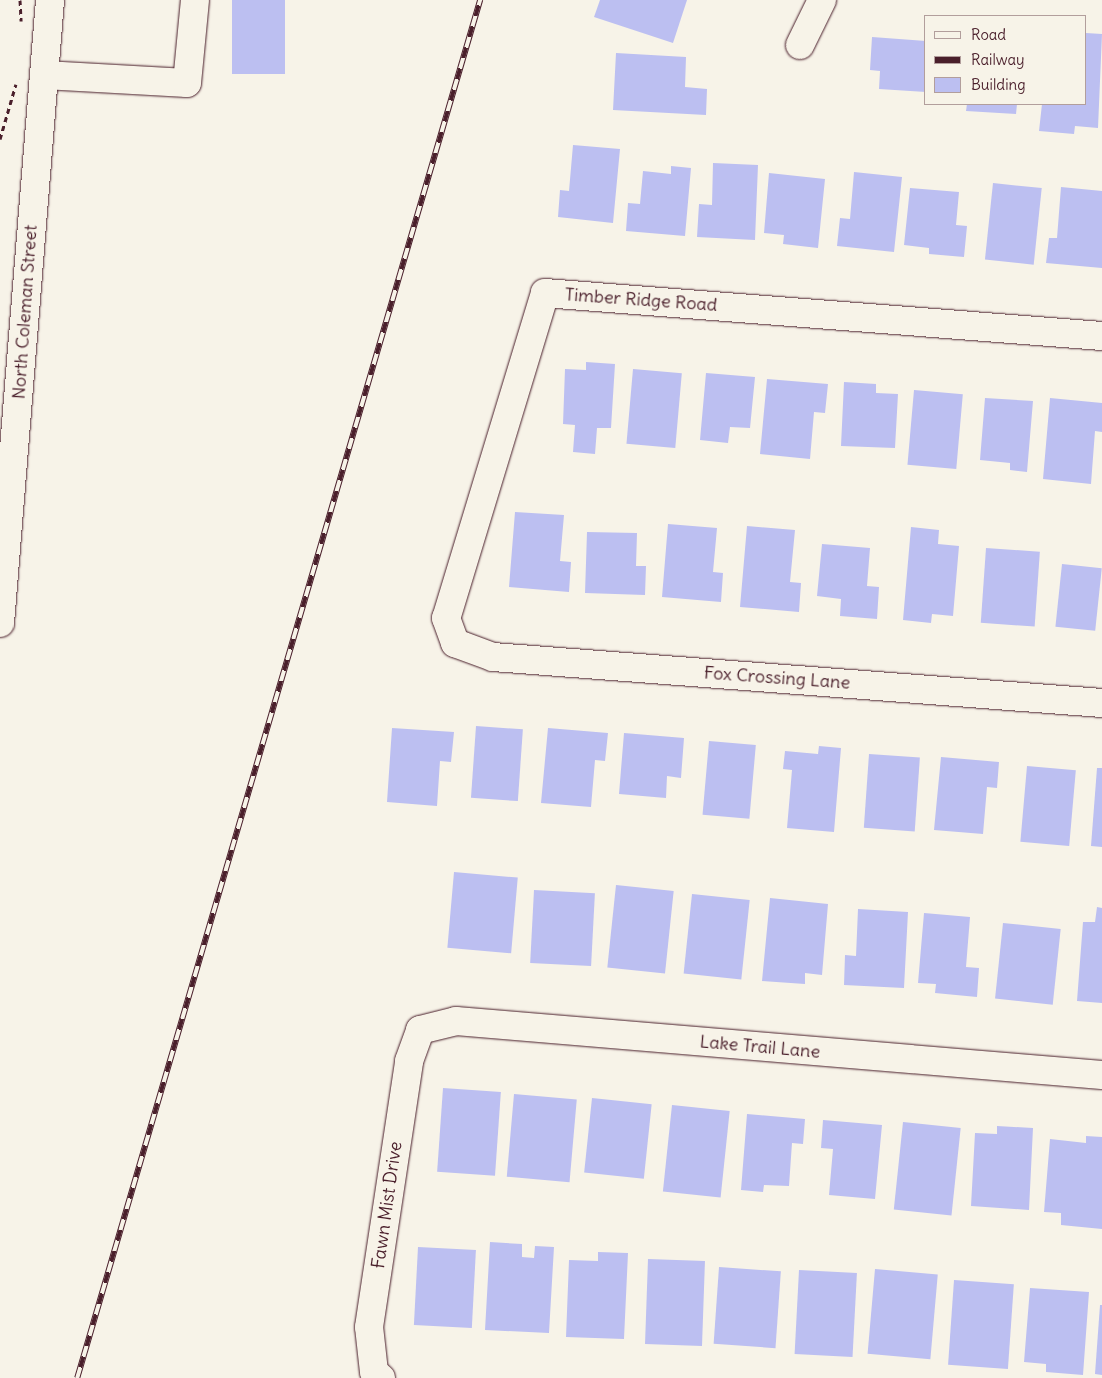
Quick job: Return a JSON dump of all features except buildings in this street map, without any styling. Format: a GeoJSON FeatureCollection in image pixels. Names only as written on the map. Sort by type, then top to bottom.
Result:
{"type":"FeatureCollection","features":[{"type":"Feature","properties":{"kind":"street","name":"North Coleman Street"},"geometry":{"type":"LineString","coordinates":[[0,623],[31,77],[50,0]]}},
{"type":"Feature","properties":{"kind":"street"},"geometry":{"type":"LineString","coordinates":[[31,77],[187,83],[195,0]]}},
{"type":"Feature","properties":{"kind":"street"},"geometry":{"type":"LineString","coordinates":[[800,46],[822,0]]}},
{"type":"Feature","properties":{"kind":"street","name":"Timber Ridge Road"},"geometry":{"type":"LineString","coordinates":[[455,644],[446,618],[545,293],[1102,336]]}},
{"type":"Feature","properties":{"kind":"street","name":"Fox Crossing Lane"},"geometry":{"type":"LineString","coordinates":[[455,644],[493,656],[1102,703]]}},
{"type":"Feature","properties":{"kind":"street","name":"Lake Trail Lane"},"geometry":{"type":"LineString","coordinates":[[420,1030],[456,1022],[1102,1075]]}},
{"type":"Feature","properties":{"kind":"street","name":"Fawn Mist Drive"},"geometry":{"type":"LineString","coordinates":[[381,1378],[374,1372],[369,1327],[409,1061],[420,1030]]}},
{"type":"Feature","properties":{"kind":"path"},"geometry":{"type":"LineString","coordinates":[[20,0],[21,25]]}},
{"type":"Feature","properties":{"kind":"path"},"geometry":{"type":"LineString","coordinates":[[0,139],[31,77]]}},
{"type":"Feature","properties":{"kind":"railway"},"geometry":{"type":"LineString","coordinates":[[77,1378],[480,0]]}}]}
